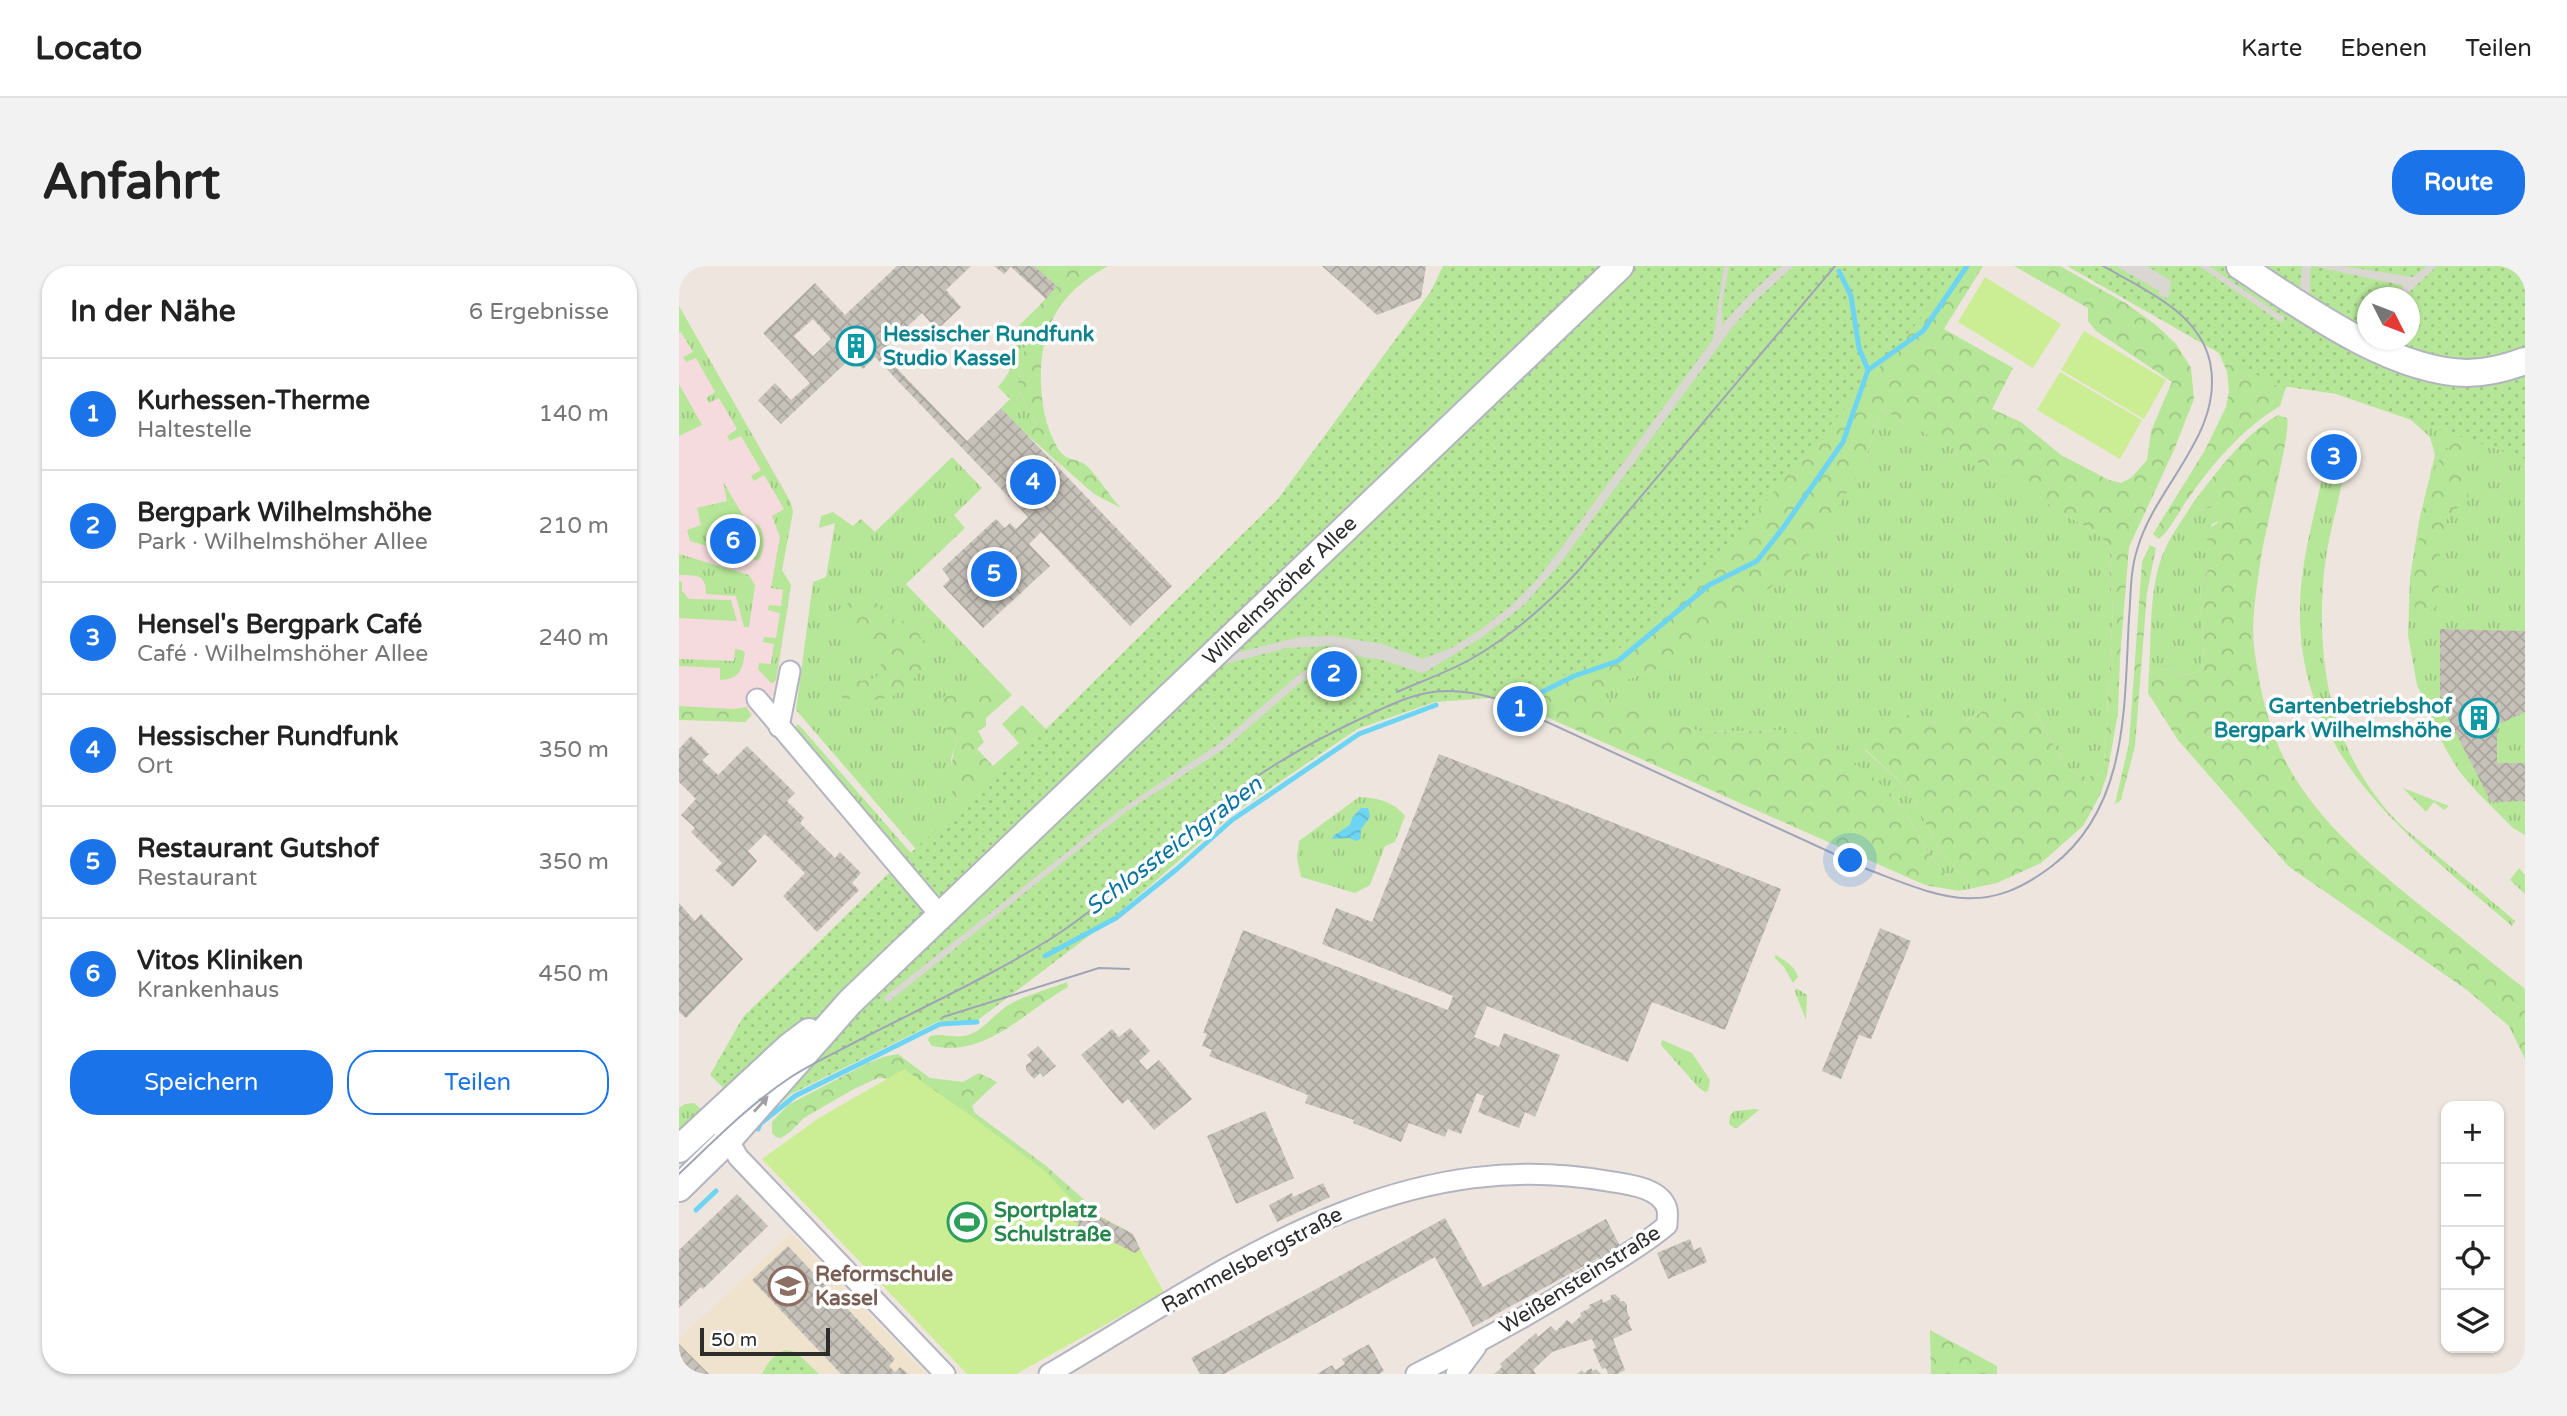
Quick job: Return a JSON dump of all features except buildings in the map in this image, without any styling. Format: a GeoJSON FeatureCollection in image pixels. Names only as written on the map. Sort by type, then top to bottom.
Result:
{"type":"FeatureCollection","features":[{"type":"Feature","properties":{"kind":"main road","name":"Wilhelmshöher Allee"},"geometry":{"type":"LineString","coordinates":[[679,1188],[729,1139],[850,1002],[1620,266]]}},
{"type":"Feature","properties":{"kind":"main road"},"geometry":{"type":"LineString","coordinates":[[2240,266],[2321,318],[2367,344],[2397,357],[2450,372],[2468,373],[2499,371],[2525,361]]}},
{"type":"Feature","properties":{"kind":"main road","name":"Wilhelmshöher Allee"},"geometry":{"type":"LineString","coordinates":[[679,1149],[789,1047],[850,1002]]}},
{"type":"Feature","properties":{"kind":"street"},"geometry":{"type":"LineString","coordinates":[[779,727],[790,671]]}},
{"type":"Feature","properties":{"kind":"street"},"geometry":{"type":"LineString","coordinates":[[757,699],[940,915]]}},
{"type":"Feature","properties":{"kind":"street"},"geometry":{"type":"LineString","coordinates":[[715,1115],[737,1157],[944,1374]]}},
{"type":"Feature","properties":{"kind":"street","name":"Rammelsbergstraße"},"geometry":{"type":"LineString","coordinates":[[1049,1374],[1195,1286],[1315,1222],[1407,1190],[1493,1175],[1536,1172],[1571,1174],[1630,1185],[1658,1195],[1667,1209]]}},
{"type":"Feature","properties":{"kind":"street","name":"Weißensteinstraße"},"geometry":{"type":"LineString","coordinates":[[1416,1374],[1479,1343],[1653,1237],[1667,1225],[1667,1209]]}},
{"type":"Feature","properties":{"kind":"street","name":"Weißensteinstraße"},"geometry":{"type":"LineString","coordinates":[[1455,1374],[1479,1343]]}},
{"type":"Feature","properties":{"kind":"shaded area"},"geometry":{"type":"Polygon","coordinates":[[[1724,266],[1729,266],[1722,306],[1722,325],[1774,272],[1782,266],[1794,266],[1755,301],[1732,328],[1562,561],[1525,604],[1481,638],[1422,673],[1383,660],[1356,656],[1325,667],[1301,682],[1224,749],[1127,811],[887,1003],[883,998],[1124,807],[1220,743],[1298,675],[1341,650],[1330,646],[1287,648],[1221,665],[1235,650],[1240,652],[1299,637],[1333,636],[1383,644],[1422,659],[1451,648],[1511,606],[1535,582],[1559,551],[1713,339],[1724,266]]]}},
{"type":"Feature","properties":{"kind":"shaded area"},"geometry":{"type":"Polygon","coordinates":[[[2116,266],[2147,266],[2171,281],[2168,299],[2158,294],[2159,291],[2116,266]]]}},
{"type":"Feature","properties":{"kind":"shaded area"},"geometry":{"type":"Polygon","coordinates":[[[2199,266],[2209,266],[2285,318],[2282,323],[2199,266]]]}},
{"type":"Feature","properties":{"kind":"shaded area"},"geometry":{"type":"Polygon","coordinates":[[[2302,266],[2313,266],[2310,269],[2310,292],[2313,302],[2300,291],[2302,266]]]}},
{"type":"Feature","properties":{"kind":"shaded area"},"geometry":{"type":"Polygon","coordinates":[[[2313,266],[2342,266],[2413,277],[2427,266],[2437,266],[2415,287],[2313,266]]]}},
{"type":"Feature","properties":{"kind":"shaded area"},"geometry":{"type":"Polygon","coordinates":[[[679,306],[783,487],[793,512],[782,570],[791,585],[776,692],[745,722],[679,720],[679,306]]]}},
{"type":"Feature","properties":{"kind":"shaded area","name":"Reformschule Kassel"},"geometry":{"type":"Polygon","coordinates":[[[791,1233],[927,1374],[679,1374],[679,1339],[791,1233]]]}},
{"type":"Feature","properties":{"kind":"green space"},"geometry":{"type":"Polygon","coordinates":[[[1034,266],[1108,266],[1076,288],[1055,315],[1044,347],[1041,385],[1045,417],[1060,452],[1087,466],[1121,508],[1094,494],[1025,433],[1036,424],[1017,388],[1025,347],[1038,307],[1057,286],[1034,266]]]}},
{"type":"Feature","properties":{"kind":"green space"},"geometry":{"type":"Polygon","coordinates":[[[1443,266],[1965,266],[1701,578],[1614,653],[1517,696],[1435,702],[1357,729],[1230,816],[1114,917],[978,1020],[939,1021],[791,1094],[759,1122],[710,1075],[743,1017],[891,871],[1046,729],[1278,499],[1431,291],[1443,266]]]}},
{"type":"Feature","properties":{"kind":"green space"},"geometry":{"type":"Polygon","coordinates":[[[1942,266],[1983,266],[1944,329],[2013,368],[1992,409],[2021,422],[2061,455],[2109,480],[2121,483],[2131,478],[2147,460],[2151,431],[2172,382],[2096,331],[2088,321],[2088,308],[2014,266],[2060,266],[2127,304],[2176,344],[2191,368],[2194,399],[2174,450],[2129,547],[2118,713],[2107,775],[2100,795],[2083,826],[2041,863],[1997,883],[1973,888],[1939,849],[1908,789],[1865,749],[1863,738],[1874,726],[1896,712],[1938,723],[1962,723],[2009,696],[2034,709],[2067,769],[2085,777],[2101,775],[2104,768],[2113,607],[2109,569],[2112,556],[2108,545],[2097,533],[2025,488],[1881,409],[1865,462],[1808,558],[1675,662],[1591,693],[1702,732],[1783,730],[1819,736],[1890,792],[1902,806],[1931,857],[1959,891],[1925,885],[1506,699],[1511,691],[1942,266]]]}},
{"type":"Feature","properties":{"kind":"green space"},"geometry":{"type":"Polygon","coordinates":[[[2067,266],[2525,266],[2525,459],[2336,394],[2275,385],[2067,266]]]}},
{"type":"Feature","properties":{"kind":"green space"},"geometry":{"type":"Polygon","coordinates":[[[1985,277],[2061,324],[2033,368],[1958,322],[1985,277]]]}},
{"type":"Feature","properties":{"kind":"green space"},"geometry":{"type":"Polygon","coordinates":[[[679,306],[791,503],[793,512],[782,570],[791,585],[776,680],[772,684],[758,669],[759,663],[771,664],[774,644],[763,642],[764,637],[776,638],[780,613],[768,610],[769,605],[781,606],[783,590],[771,588],[780,537],[772,516],[784,509],[764,475],[754,481],[751,476],[761,470],[741,436],[730,441],[727,436],[737,429],[719,398],[709,403],[706,398],[715,392],[696,358],[686,362],[683,357],[693,352],[681,332],[679,333],[679,306]]]}},
{"type":"Feature","properties":{"kind":"green space"},"geometry":{"type":"Polygon","coordinates":[[[1038,307],[1025,347],[1017,388],[1036,424],[1025,433],[1001,408],[1010,399],[998,387],[1013,361],[1012,332],[1038,307]]]}},
{"type":"Feature","properties":{"kind":"green space"},"geometry":{"type":"Polygon","coordinates":[[[2084,331],[2166,380],[2144,419],[2061,370],[2084,331]]]}},
{"type":"Feature","properties":{"kind":"green space"},"geometry":{"type":"Polygon","coordinates":[[[2214,341],[2294,362],[2280,406],[2253,425],[2229,448],[2159,539],[2153,534],[2205,450],[2226,407],[2229,391],[2227,372],[2214,341]]]}},
{"type":"Feature","properties":{"kind":"green space"},"geometry":{"type":"Polygon","coordinates":[[[2060,372],[2142,420],[2120,459],[2037,410],[2060,372]]]}},
{"type":"Feature","properties":{"kind":"green space"},"geometry":{"type":"Polygon","coordinates":[[[2525,383],[2525,835],[2513,828],[2477,792],[2459,771],[2445,748],[2417,685],[2408,635],[2410,578],[2419,521],[2435,455],[2430,437],[2409,418],[2525,383]]]}},
{"type":"Feature","properties":{"kind":"green space"},"geometry":{"type":"Polygon","coordinates":[[[679,384],[702,425],[679,436],[679,384]]]}},
{"type":"Feature","properties":{"kind":"green space"},"geometry":{"type":"Polygon","coordinates":[[[1881,409],[2026,488],[2097,533],[2108,545],[2112,556],[2109,569],[2113,607],[2104,768],[2101,775],[2085,777],[2067,769],[2034,709],[1980,712],[1962,723],[1938,723],[1896,713],[1865,750],[1908,789],[1939,849],[1973,888],[1959,891],[1931,857],[1902,806],[1890,792],[1783,730],[1702,732],[1590,693],[1675,662],[1865,462],[1881,409]]]}},
{"type":"Feature","properties":{"kind":"green space"},"geometry":{"type":"Polygon","coordinates":[[[2278,415],[2287,418],[2287,427],[2261,558],[2253,625],[2259,681],[2274,735],[2302,788],[2340,834],[2384,875],[2525,989],[2525,1059],[2509,1026],[2467,990],[2288,866],[2178,740],[2148,693],[2149,673],[2163,669],[2187,675],[2199,671],[2204,660],[2200,583],[2208,570],[2219,565],[2217,550],[2206,539],[2205,531],[2222,520],[2222,512],[2214,507],[2200,510],[2192,504],[2242,444],[2278,415]]]}},
{"type":"Feature","properties":{"kind":"green space"},"geometry":{"type":"Polygon","coordinates":[[[2451,429],[2465,435],[2467,454],[2463,479],[2467,485],[2469,500],[2452,512],[2447,520],[2438,570],[2438,604],[2429,611],[2420,613],[2415,608],[2412,594],[2422,513],[2433,473],[2442,456],[2453,444],[2451,429]]]}},
{"type":"Feature","properties":{"kind":"green space"},"geometry":{"type":"Polygon","coordinates":[[[952,457],[982,488],[954,515],[965,528],[906,584],[1012,695],[995,688],[948,731],[957,739],[951,759],[960,814],[946,884],[796,710],[813,582],[826,577],[835,523],[819,528],[821,516],[833,512],[853,526],[861,519],[875,532],[952,457]]]}},
{"type":"Feature","properties":{"kind":"green space"},"geometry":{"type":"Polygon","coordinates":[[[2323,474],[2335,477],[2342,483],[2325,561],[2322,606],[2326,671],[2341,733],[2372,790],[2393,817],[2515,921],[2512,926],[2435,860],[2399,825],[2366,789],[2338,750],[2317,707],[2304,659],[2300,605],[2305,555],[2323,474]]]}},
{"type":"Feature","properties":{"kind":"green space"},"geometry":{"type":"Polygon","coordinates":[[[723,482],[750,527],[758,524],[761,528],[764,542],[758,561],[690,541],[687,530],[701,525],[697,508],[727,501],[723,482]]]}},
{"type":"Feature","properties":{"kind":"green space"},"geometry":{"type":"Polygon","coordinates":[[[2192,504],[2200,510],[2215,507],[2222,511],[2223,520],[2212,524],[2207,539],[2217,550],[2219,565],[2208,570],[2200,583],[2204,660],[2199,671],[2187,675],[2163,669],[2149,673],[2152,609],[2160,561],[2192,504]]]}},
{"type":"Feature","properties":{"kind":"green space"},"geometry":{"type":"Polygon","coordinates":[[[2150,545],[2156,548],[2147,593],[2135,746],[2121,800],[2115,804],[2129,743],[2142,562],[2150,545]]]}},
{"type":"Feature","properties":{"kind":"green space"},"geometry":{"type":"Polygon","coordinates":[[[679,554],[749,575],[755,585],[749,627],[744,627],[736,596],[706,594],[702,579],[679,575],[679,554]]]}},
{"type":"Feature","properties":{"kind":"green space"},"geometry":{"type":"Polygon","coordinates":[[[679,581],[682,582],[682,591],[689,599],[731,600],[737,621],[679,618],[679,581]]]}},
{"type":"Feature","properties":{"kind":"green space"},"geometry":{"type":"Polygon","coordinates":[[[872,598],[888,618],[913,623],[924,644],[926,663],[908,685],[891,697],[871,700],[842,698],[837,684],[848,674],[861,681],[876,678],[881,666],[871,645],[855,639],[835,619],[844,605],[872,598]]]}},
{"type":"Feature","properties":{"kind":"green space"},"geometry":{"type":"Polygon","coordinates":[[[735,649],[745,653],[739,673],[732,678],[720,680],[720,668],[679,666],[679,659],[734,661],[735,649]]]}},
{"type":"Feature","properties":{"kind":"green space"},"geometry":{"type":"Polygon","coordinates":[[[995,688],[1012,695],[986,718],[986,726],[978,731],[984,742],[977,749],[993,766],[1019,743],[1002,724],[1022,705],[1046,729],[960,815],[951,788],[957,739],[948,731],[937,709],[942,697],[954,695],[963,699],[969,690],[995,688]]]}},
{"type":"Feature","properties":{"kind":"green space"},"geometry":{"type":"Polygon","coordinates":[[[679,706],[733,709],[746,707],[752,715],[745,722],[679,720],[679,706]]]}},
{"type":"Feature","properties":{"kind":"green space"},"geometry":{"type":"Polygon","coordinates":[[[797,724],[939,885],[932,887],[798,736],[795,730],[797,724]]]}},
{"type":"Feature","properties":{"kind":"green space"},"geometry":{"type":"Polygon","coordinates":[[[2403,788],[2449,806],[2444,810],[2434,802],[2426,812],[2403,788]]]}},
{"type":"Feature","properties":{"kind":"green space"},"geometry":{"type":"Polygon","coordinates":[[[1359,797],[1384,801],[1405,816],[1395,842],[1385,846],[1370,885],[1355,893],[1301,877],[1297,858],[1299,841],[1359,797]]]}},
{"type":"Feature","properties":{"kind":"green space"},"geometry":{"type":"Polygon","coordinates":[[[2519,868],[2525,875],[2525,894],[2510,880],[2519,868]]]}},
{"type":"Feature","properties":{"kind":"green space"},"geometry":{"type":"Polygon","coordinates":[[[1776,955],[1795,970],[1798,977],[1793,983],[1784,967],[1774,957],[1776,955]]]}},
{"type":"Feature","properties":{"kind":"green space"},"geometry":{"type":"Polygon","coordinates":[[[1067,982],[1068,987],[987,1039],[952,1048],[932,1046],[928,1040],[930,1036],[963,1036],[974,1033],[1013,1002],[1067,982]]]}},
{"type":"Feature","properties":{"kind":"green space"},"geometry":{"type":"Polygon","coordinates":[[[1796,988],[1807,995],[1806,1020],[1795,992],[1796,988]]]}},
{"type":"Feature","properties":{"kind":"green space"},"geometry":{"type":"Polygon","coordinates":[[[1662,1040],[1692,1053],[1710,1080],[1708,1091],[1699,1088],[1661,1045],[1662,1040]]]}},
{"type":"Feature","properties":{"kind":"green space"},"geometry":{"type":"Polygon","coordinates":[[[898,1054],[930,1078],[963,1082],[979,1073],[997,1082],[972,1106],[975,1113],[1045,1165],[1089,1204],[1071,1208],[908,1080],[878,1078],[804,1118],[781,1138],[772,1133],[772,1122],[788,1105],[866,1064],[898,1054]]]}},
{"type":"Feature","properties":{"kind":"green space","name":"Sportplatz Schulstraße"},"geometry":{"type":"Polygon","coordinates":[[[904,1069],[1045,1171],[1072,1200],[1131,1233],[1164,1292],[1016,1374],[967,1374],[762,1159],[819,1118],[904,1069]]]}},
{"type":"Feature","properties":{"kind":"green space"},"geometry":{"type":"Polygon","coordinates":[[[694,1103],[701,1109],[699,1118],[679,1138],[679,1108],[694,1103]]]}},
{"type":"Feature","properties":{"kind":"green space"},"geometry":{"type":"Polygon","coordinates":[[[1759,1110],[1737,1128],[1729,1124],[1730,1115],[1734,1111],[1759,1110]]]}},
{"type":"Feature","properties":{"kind":"green space"},"geometry":{"type":"Polygon","coordinates":[[[1930,1330],[1997,1366],[1997,1374],[1931,1374],[1930,1330]]]}},
{"type":"Feature","properties":{"kind":"green space"},"geometry":{"type":"Polygon","coordinates":[[[785,1350],[796,1352],[819,1374],[762,1374],[771,1359],[785,1350]]]}},
{"type":"Feature","properties":{"kind":"water"},"geometry":{"type":"Polygon","coordinates":[[[1361,808],[1368,808],[1370,817],[1361,829],[1360,839],[1332,839],[1350,825],[1352,818],[1361,808]]]}},
{"type":"Feature","properties":{"kind":"waterway"},"geometry":{"type":"LineString","coordinates":[[1868,370],[1923,331],[1967,266]]}},
{"type":"Feature","properties":{"kind":"waterway","name":"Schlossteichgraben"},"geometry":{"type":"LineString","coordinates":[[1524,701],[1574,676],[1618,661],[1709,585],[1757,561],[1783,528],[1843,442],[1868,370],[1859,348],[1851,296],[1839,271]]}},
{"type":"Feature","properties":{"kind":"waterway","name":"Schlossteichgraben"},"geometry":{"type":"LineString","coordinates":[[1045,956],[1116,918],[1232,820],[1359,734],[1436,705]]}},
{"type":"Feature","properties":{"kind":"waterway","name":"Schlossteichgraben"},"geometry":{"type":"LineString","coordinates":[[758,1129],[760,1124],[795,1096],[940,1024],[977,1022]]}},
{"type":"Feature","properties":{"kind":"waterway"},"geometry":{"type":"LineString","coordinates":[[696,1210],[716,1191]]}},
{"type":"Feature","properties":{"kind":"tram line"},"geometry":{"type":"LineString","coordinates":[[1397,692],[1453,668],[1486,650],[1529,619],[1555,595],[1835,266]]}},
{"type":"Feature","properties":{"kind":"tram line"},"geometry":{"type":"LineString","coordinates":[[679,1174],[719,1135],[791,1077],[1006,965],[1070,926],[1203,815],[1266,770],[1356,721],[1392,704],[1424,694],[1457,691],[1497,699],[1869,870],[1940,895],[1983,898],[2004,893],[2027,882],[2052,866],[2077,842],[2096,815],[2109,785],[2123,720],[2131,584],[2137,550],[2158,503],[2198,436],[2207,413],[2212,388],[2210,362],[2204,344],[2194,329],[2152,293],[2103,266]]}},
{"type":"Feature","properties":{"kind":"tram line"},"geometry":{"type":"LineString","coordinates":[[943,1017],[1099,968],[1129,969]]}},
{"type":"Feature","properties":{"kind":"place","name":"Hessischer Rundfunk Studio Kassel"},"geometry":{"type":"Point","coordinates":[856,346]}},
{"type":"Feature","properties":{"kind":"place","name":"Hensel's Bergpark Café"},"geometry":{"type":"Point","coordinates":[2334,457]}},
{"type":"Feature","properties":{"kind":"place","name":"Hessischer Rundfunk"},"geometry":{"type":"Point","coordinates":[1033,482]}},
{"type":"Feature","properties":{"kind":"place","name":"Vitos Kliniken"},"geometry":{"type":"Point","coordinates":[733,541]}},
{"type":"Feature","properties":{"kind":"place","name":"Restaurant Gutshof"},"geometry":{"type":"Point","coordinates":[994,574]}},
{"type":"Feature","properties":{"kind":"place","name":"Bergpark Wilhelmshöhe"},"geometry":{"type":"Point","coordinates":[1334,674]}},
{"type":"Feature","properties":{"kind":"place","name":"Kurhessen-Therme"},"geometry":{"type":"Point","coordinates":[1520,709]}},
{"type":"Feature","properties":{"kind":"place","name":"Gartenbetriebshof Bergpark Wilhelmshöhe"},"geometry":{"type":"Point","coordinates":[2479,718]}},
{"type":"Feature","properties":{"kind":"place","name":"Sportplatz Schulstraße"},"geometry":{"type":"Point","coordinates":[967,1222]}},
{"type":"Feature","properties":{"kind":"place","name":"Reformschule Kassel"},"geometry":{"type":"Point","coordinates":[788,1286]}}]}
